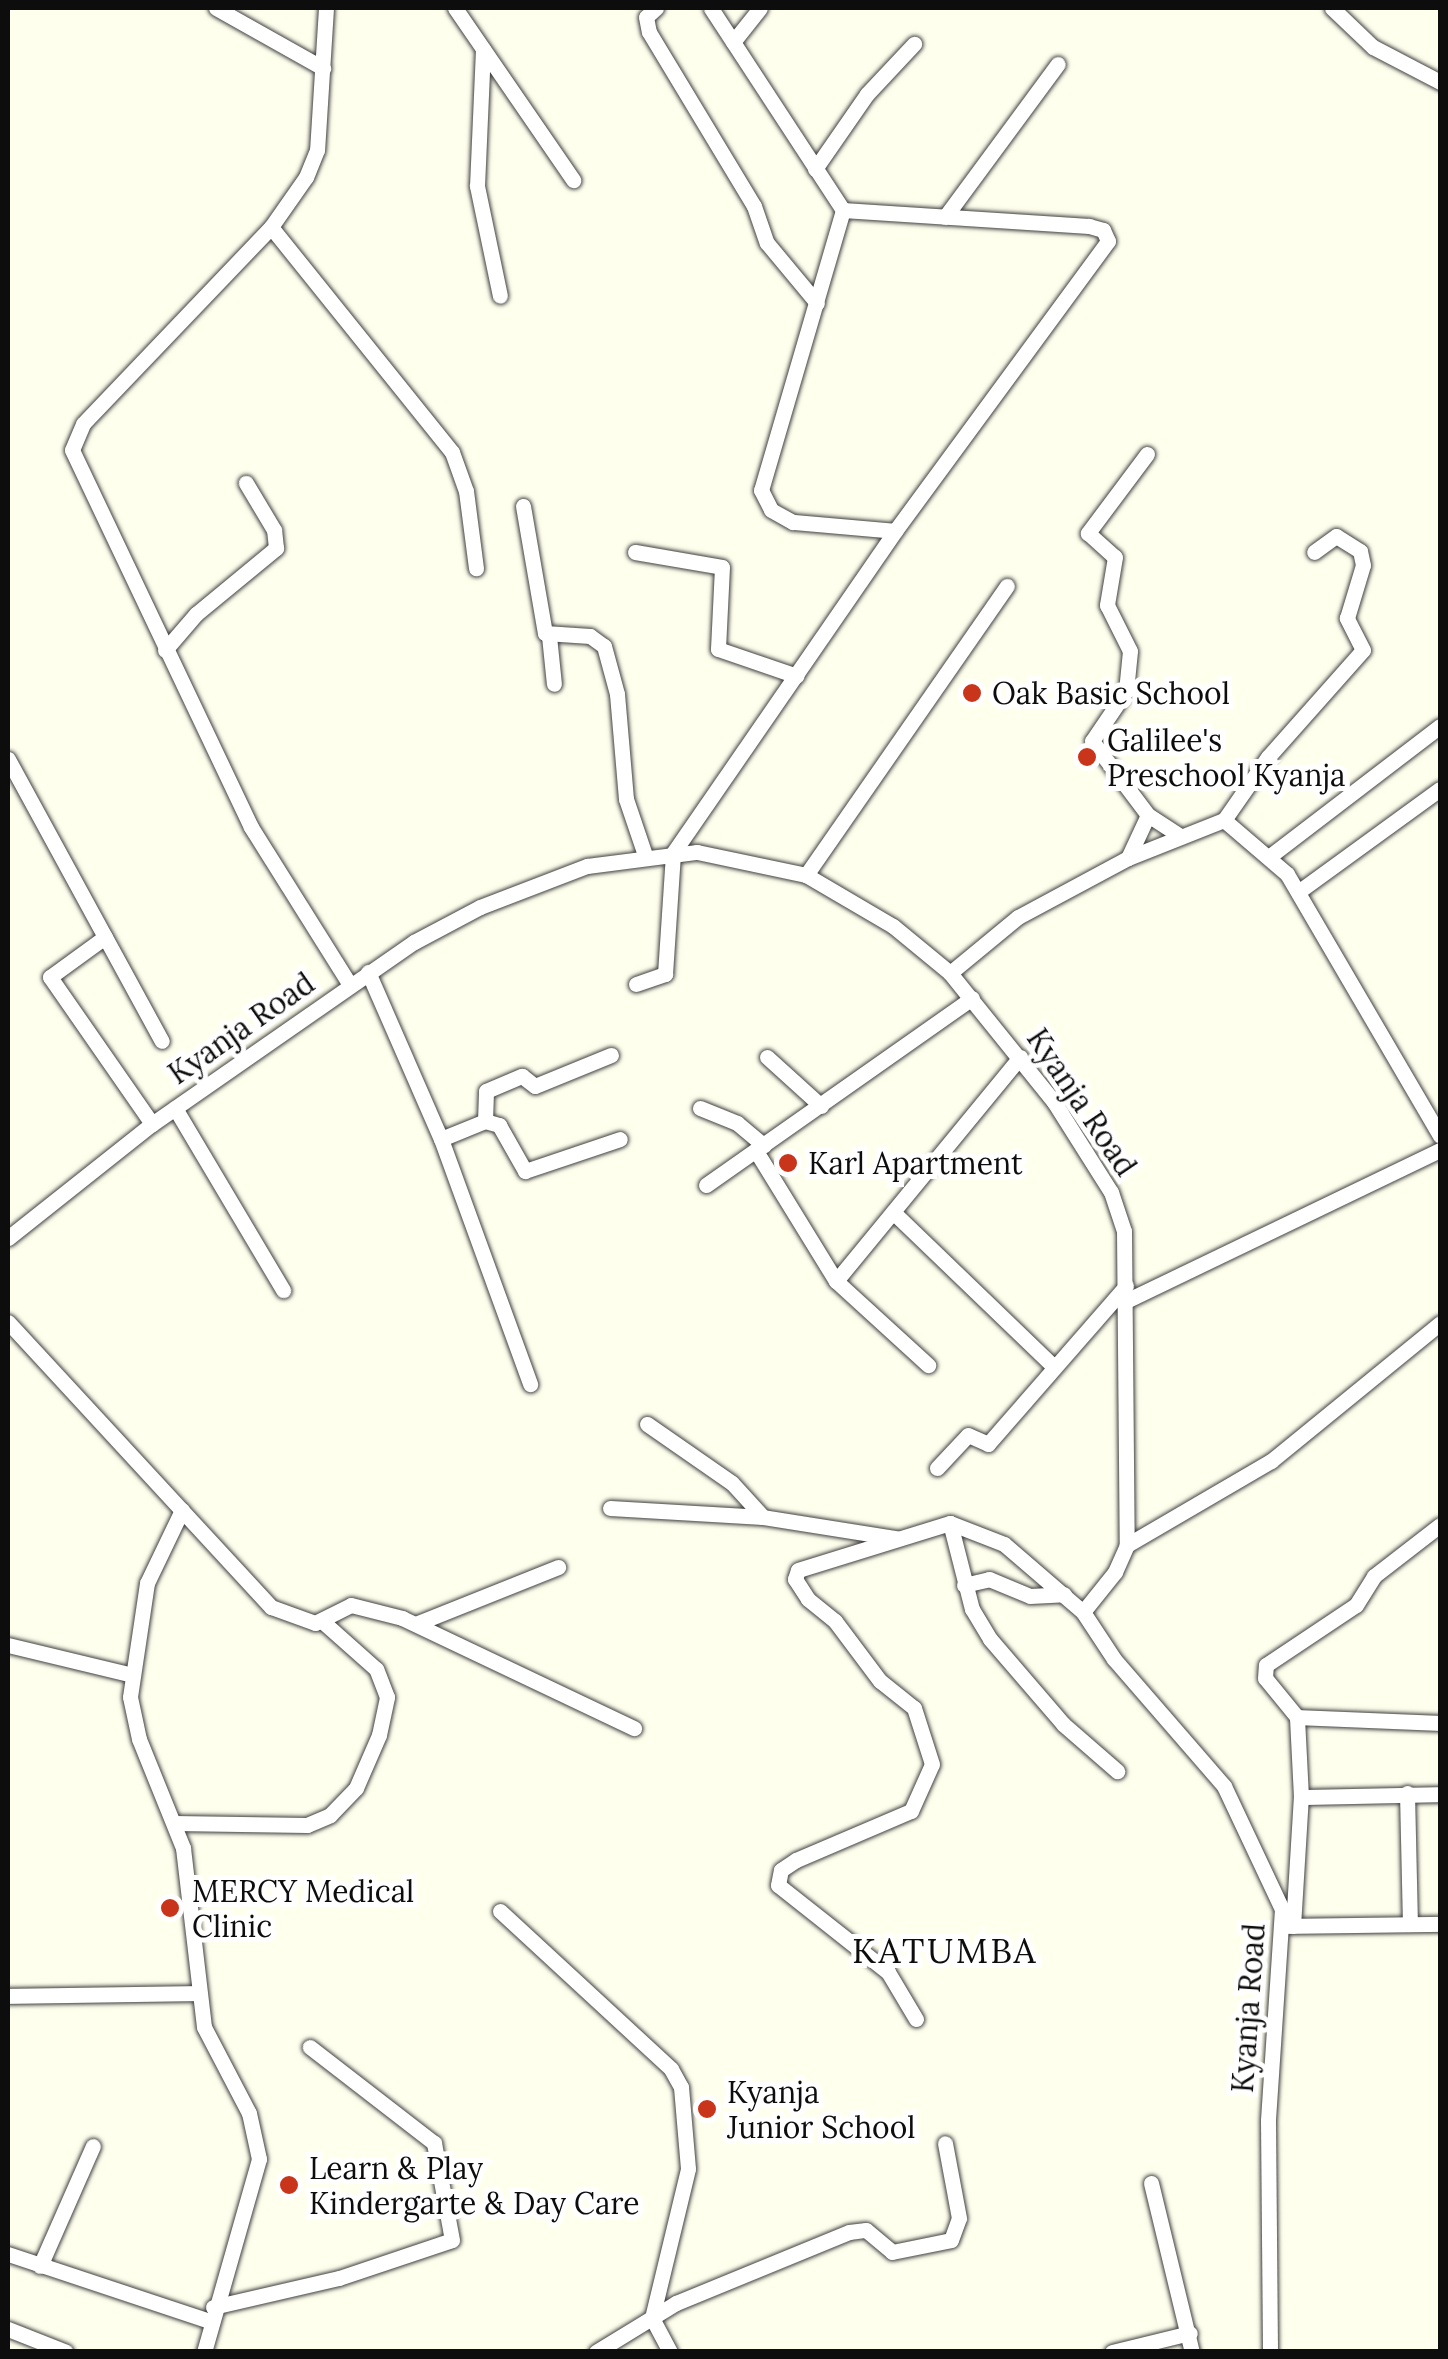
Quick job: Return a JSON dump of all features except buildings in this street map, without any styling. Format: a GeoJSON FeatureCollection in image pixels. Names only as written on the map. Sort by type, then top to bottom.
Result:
{"type":"FeatureCollection","features":[{"type":"Feature","properties":{"kind":"street"},"geometry":{"type":"LineString","coordinates":[[216,8],[323,68]]}},
{"type":"Feature","properties":{"kind":"street"},"geometry":{"type":"LineString","coordinates":[[326,8],[317,150],[271,227],[161,338],[73,440],[75,467],[252,827],[350,984]]}},
{"type":"Feature","properties":{"kind":"street"},"geometry":{"type":"LineString","coordinates":[[455,8],[573,180]]}},
{"type":"Feature","properties":{"kind":"street"},"geometry":{"type":"LineString","coordinates":[[656,8],[646,17],[648,32],[754,206],[767,243],[816,303]]}},
{"type":"Feature","properties":{"kind":"street"},"geometry":{"type":"LineString","coordinates":[[711,8],[843,210],[762,478],[764,500],[793,522],[895,532]]}},
{"type":"Feature","properties":{"kind":"street"},"geometry":{"type":"LineString","coordinates":[[733,42],[760,8]]}},
{"type":"Feature","properties":{"kind":"street"},"geometry":{"type":"LineString","coordinates":[[1332,8],[1373,47],[1440,82]]}},
{"type":"Feature","properties":{"kind":"street"},"geometry":{"type":"LineString","coordinates":[[815,168],[867,94],[914,44]]}},
{"type":"Feature","properties":{"kind":"street"},"geometry":{"type":"LineString","coordinates":[[483,49],[477,186],[500,296]]}},
{"type":"Feature","properties":{"kind":"street"},"geometry":{"type":"LineString","coordinates":[[945,217],[1058,64]]}},
{"type":"Feature","properties":{"kind":"street"},"geometry":{"type":"LineString","coordinates":[[636,984],[665,974],[673,853],[895,532],[1108,241],[1103,230],[1089,226],[843,210]]}},
{"type":"Feature","properties":{"kind":"street"},"geometry":{"type":"LineString","coordinates":[[271,227],[452,452],[466,491],[476,568]]}},
{"type":"Feature","properties":{"kind":"street"},"geometry":{"type":"LineString","coordinates":[[1147,454],[1088,533],[1115,557],[1108,605],[1130,651],[1126,692],[1092,741],[1148,815],[1180,836]]}},
{"type":"Feature","properties":{"kind":"street"},"geometry":{"type":"LineString","coordinates":[[166,650],[196,614],[276,548],[274,530],[246,483]]}},
{"type":"Feature","properties":{"kind":"street"},"geometry":{"type":"LineString","coordinates":[[523,506],[549,636],[554,684]]}},
{"type":"Feature","properties":{"kind":"street"},"geometry":{"type":"LineString","coordinates":[[950,973],[996,931],[1128,858],[1224,820],[1268,757],[1363,650],[1347,618],[1362,565],[1360,551],[1336,536],[1314,552]]}},
{"type":"Feature","properties":{"kind":"street"},"geometry":{"type":"LineString","coordinates":[[635,552],[722,568],[718,648],[796,676]]}},
{"type":"Feature","properties":{"kind":"street"},"geometry":{"type":"LineString","coordinates":[[806,874],[1006,586]]}},
{"type":"Feature","properties":{"kind":"street"},"geometry":{"type":"LineString","coordinates":[[549,636],[590,636],[604,646],[617,694],[626,799],[645,855]]}},
{"type":"Feature","properties":{"kind":"street"},"geometry":{"type":"LineString","coordinates":[[1270,856],[1440,726]]}},
{"type":"Feature","properties":{"kind":"street"},"geometry":{"type":"LineString","coordinates":[[8,759],[162,1041]]}},
{"type":"Feature","properties":{"kind":"street"},"geometry":{"type":"LineString","coordinates":[[1298,892],[1440,789]]}},
{"type":"Feature","properties":{"kind":"street"},"geometry":{"type":"LineString","coordinates":[[1128,858],[1148,815]]}},
{"type":"Feature","properties":{"kind":"street"},"geometry":{"type":"LineString","coordinates":[[1224,820],[1270,856],[1298,892],[1364,1014],[1440,1136]]}},
{"type":"Feature","properties":{"kind":"street","name":"Kyanja Road"},"geometry":{"type":"LineString","coordinates":[[9,1232],[152,1124],[368,972],[480,907],[587,866],[673,853],[726,855],[806,874],[893,926],[950,973],[1020,1057],[1111,1192],[1124,1230],[1127,1545],[1116,1572],[1083,1612],[1114,1659],[1224,1786],[1272,1879],[1288,1926],[1268,2121],[1270,2352]]}},
{"type":"Feature","properties":{"kind":"street"},"geometry":{"type":"LineString","coordinates":[[105,937],[50,976],[152,1124]]}},
{"type":"Feature","properties":{"kind":"street"},"geometry":{"type":"LineString","coordinates":[[368,972],[441,1138],[530,1384]]}},
{"type":"Feature","properties":{"kind":"street"},"geometry":{"type":"LineString","coordinates":[[706,1185],[972,998]]}},
{"type":"Feature","properties":{"kind":"street"},"geometry":{"type":"LineString","coordinates":[[485,1121],[486,1091],[522,1076],[535,1086],[611,1056]]}},
{"type":"Feature","properties":{"kind":"street"},"geometry":{"type":"LineString","coordinates":[[767,1056],[821,1106]]}},
{"type":"Feature","properties":{"kind":"street"},"geometry":{"type":"LineString","coordinates":[[836,1280],[1020,1057]]}},
{"type":"Feature","properties":{"kind":"street"},"geometry":{"type":"LineString","coordinates":[[175,1108],[283,1290]]}},
{"type":"Feature","properties":{"kind":"street"},"geometry":{"type":"LineString","coordinates":[[700,1108],[737,1123],[760,1149],[836,1280],[928,1365]]}},
{"type":"Feature","properties":{"kind":"street"},"geometry":{"type":"LineString","coordinates":[[441,1138],[485,1121],[498,1125],[525,1171],[620,1139]]}},
{"type":"Feature","properties":{"kind":"street"},"geometry":{"type":"LineString","coordinates":[[937,1468],[968,1435],[988,1444],[1054,1367],[1127,1293],[1440,1150]]}},
{"type":"Feature","properties":{"kind":"street"},"geometry":{"type":"LineString","coordinates":[[893,1212],[1054,1367]]}},
{"type":"Feature","properties":{"kind":"street"},"geometry":{"type":"LineString","coordinates":[[8,1322],[270,1606],[322,1621],[376,1669],[387,1698],[379,1735],[356,1788],[330,1815],[307,1825],[174,1822]]}},
{"type":"Feature","properties":{"kind":"street"},"geometry":{"type":"LineString","coordinates":[[1127,1545],[1270,1461],[1440,1323]]}},
{"type":"Feature","properties":{"kind":"street"},"geometry":{"type":"LineString","coordinates":[[647,1424],[732,1483],[763,1517]]}},
{"type":"Feature","properties":{"kind":"street"},"geometry":{"type":"LineString","coordinates":[[610,1508],[763,1517],[896,1538]]}},
{"type":"Feature","properties":{"kind":"street"},"geometry":{"type":"LineString","coordinates":[[182,1510],[154,1561],[129,1674],[139,1739],[174,1822],[187,1870],[195,1992],[258,2145],[258,2177],[211,2314],[204,2352]]}},
{"type":"Feature","properties":{"kind":"street"},"geometry":{"type":"LineString","coordinates":[[950,1523],[964,1585],[990,1639],[1028,1686],[1118,1771]]}},
{"type":"Feature","properties":{"kind":"street"},"geometry":{"type":"LineString","coordinates":[[916,2019],[888,1972],[784,1891],[777,1876],[796,1860],[894,1822],[924,1793],[932,1764],[922,1720],[864,1663],[795,1579],[806,1565],[866,1552],[896,1538],[950,1523],[1004,1544],[1083,1612]]}},
{"type":"Feature","properties":{"kind":"street"},"geometry":{"type":"LineString","coordinates":[[1440,1526],[1374,1576],[1363,1599],[1336,1621],[1270,1659],[1265,1678],[1297,1718],[1301,1797],[1288,1926],[1440,1924]]}},
{"type":"Feature","properties":{"kind":"street"},"geometry":{"type":"LineString","coordinates":[[418,1624],[558,1567]]}},
{"type":"Feature","properties":{"kind":"street"},"geometry":{"type":"LineString","coordinates":[[964,1585],[988,1579],[1030,1596],[1064,1594]]}},
{"type":"Feature","properties":{"kind":"street"},"geometry":{"type":"LineString","coordinates":[[322,1621],[351,1605],[418,1624],[634,1728]]}},
{"type":"Feature","properties":{"kind":"street"},"geometry":{"type":"LineString","coordinates":[[8,1644],[129,1674]]}},
{"type":"Feature","properties":{"kind":"street"},"geometry":{"type":"LineString","coordinates":[[1297,1718],[1440,1723]]}},
{"type":"Feature","properties":{"kind":"street"},"geometry":{"type":"LineString","coordinates":[[1407,1793],[1410,1924]]}},
{"type":"Feature","properties":{"kind":"street"},"geometry":{"type":"LineString","coordinates":[[1301,1797],[1440,1794]]}},
{"type":"Feature","properties":{"kind":"street"},"geometry":{"type":"LineString","coordinates":[[500,1911],[670,2069],[681,2087],[688,2170],[652,2318],[670,2352]]}},
{"type":"Feature","properties":{"kind":"street"},"geometry":{"type":"LineString","coordinates":[[8,1996],[195,1992]]}},
{"type":"Feature","properties":{"kind":"street"},"geometry":{"type":"LineString","coordinates":[[8,2254],[211,2314],[339,2278],[452,2240],[434,2144],[310,2047]]}},
{"type":"Feature","properties":{"kind":"street"},"geometry":{"type":"LineString","coordinates":[[596,2352],[652,2318],[746,2271],[860,2229],[892,2252],[950,2240],[958,2218],[945,2142]]}},
{"type":"Feature","properties":{"kind":"street"},"geometry":{"type":"LineString","coordinates":[[40,2266],[93,2146]]}},
{"type":"Feature","properties":{"kind":"street"},"geometry":{"type":"LineString","coordinates":[[1151,2183],[1192,2352]]}},
{"type":"Feature","properties":{"kind":"street"},"geometry":{"type":"LineString","coordinates":[[8,2329],[66,2352]]}},
{"type":"Feature","properties":{"kind":"street"},"geometry":{"type":"LineString","coordinates":[[1112,2352],[1190,2333]]}},
{"type":"Feature","properties":{"kind":"place","name":"Oak Basic School"},"geometry":{"type":"Point","coordinates":[972,693]}},
{"type":"Feature","properties":{"kind":"place","name":"Galilee's Preschool Kyanja"},"geometry":{"type":"Point","coordinates":[1087,757]}},
{"type":"Feature","properties":{"kind":"place","name":"Karl Apartment"},"geometry":{"type":"Point","coordinates":[788,1163]}},
{"type":"Feature","properties":{"kind":"place","name":"MERCY Medical Clinic"},"geometry":{"type":"Point","coordinates":[170,1908]}},
{"type":"Feature","properties":{"kind":"place","name":"Kyanja Junior School"},"geometry":{"type":"Point","coordinates":[707,2109]}},
{"type":"Feature","properties":{"kind":"place","name":"Learn & Play Kindergarte & Day Care"},"geometry":{"type":"Point","coordinates":[289,2185]}},
{"type":"Feature","properties":{"kind":"district","name":"KATUMBA"},"geometry":{"type":"Point","coordinates":[945,1951]}}]}
